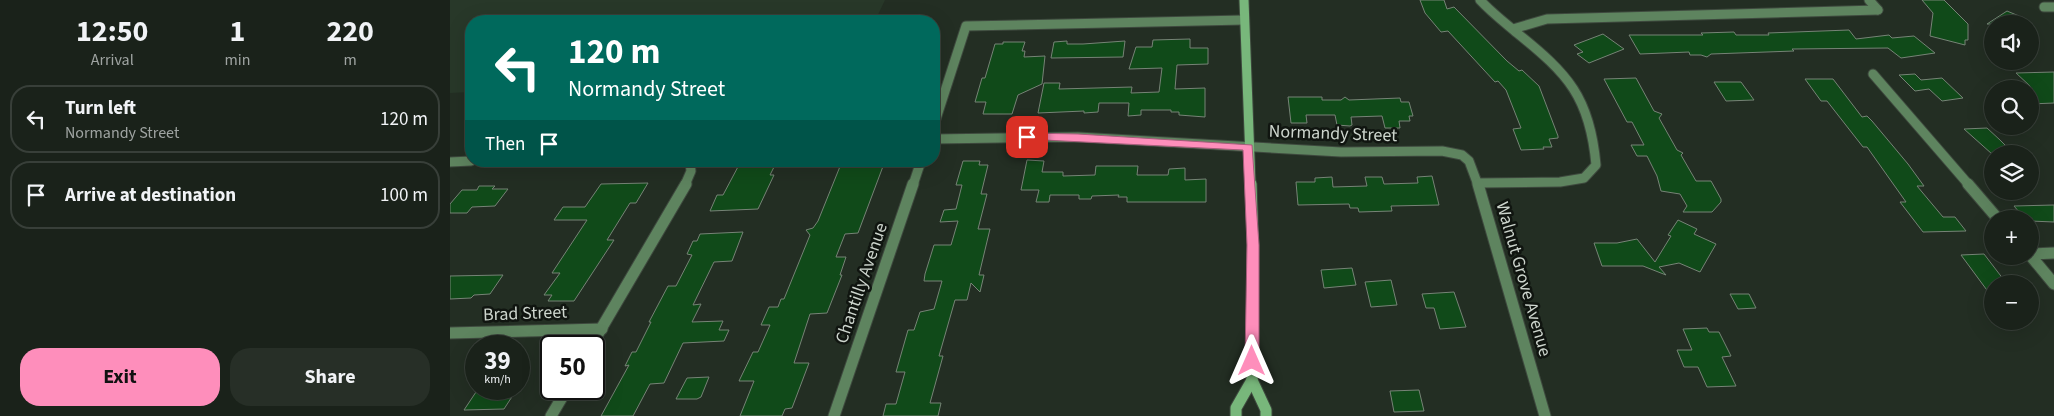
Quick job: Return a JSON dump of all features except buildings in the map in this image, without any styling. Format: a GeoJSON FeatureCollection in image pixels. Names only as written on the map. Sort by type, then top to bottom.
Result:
{"type":"FeatureCollection","features":[{"type":"Feature","properties":{"kind":"main road"},"geometry":{"type":"LineString","coordinates":[[1244,0],[1253,245],[1252,380],[1266,410],[1266,416]]}},
{"type":"Feature","properties":{"kind":"main road"},"geometry":{"type":"LineString","coordinates":[[1236,416],[1236,408],[1252,380]]}},
{"type":"Feature","properties":{"kind":"street"},"geometry":{"type":"LineString","coordinates":[[1478,183],[1560,182],[1584,178],[1596,165],[1595,144],[1576,92],[1559,70],[1513,29],[1490,12],[1480,0]]}},
{"type":"Feature","properties":{"kind":"street"},"geometry":{"type":"LineString","coordinates":[[1513,29],[1548,19],[1878,10],[1869,0]]}},
{"type":"Feature","properties":{"kind":"street"},"geometry":{"type":"LineString","coordinates":[[2044,7],[2054,7]]}},
{"type":"Feature","properties":{"kind":"street"},"geometry":{"type":"LineString","coordinates":[[940,106],[966,26],[1244,20]]}},
{"type":"Feature","properties":{"kind":"street"},"geometry":{"type":"LineString","coordinates":[[1873,74],[1990,210]]}},
{"type":"Feature","properties":{"kind":"street","name":"Normandy Street"},"geometry":{"type":"LineString","coordinates":[[940,139],[1078,137],[1341,152],[1442,151],[1462,155]]}},
{"type":"Feature","properties":{"kind":"street","name":"Walnut Grove Avenue"},"geometry":{"type":"LineString","coordinates":[[1462,155],[1469,161],[1478,183],[1545,416]]}},
{"type":"Feature","properties":{"kind":"street"},"geometry":{"type":"LineString","coordinates":[[450,162],[465,161]]}},
{"type":"Feature","properties":{"kind":"street"},"geometry":{"type":"LineString","coordinates":[[598,335],[687,182],[691,171],[690,167]]}},
{"type":"Feature","properties":{"kind":"street","name":"Chantilly Avenue"},"geometry":{"type":"LineString","coordinates":[[834,416],[920,167]]}},
{"type":"Feature","properties":{"kind":"street"},"geometry":{"type":"LineString","coordinates":[[2039,254],[2054,253]]}},
{"type":"Feature","properties":{"kind":"street"},"geometry":{"type":"LineString","coordinates":[[2038,265],[2054,284]]}},
{"type":"Feature","properties":{"kind":"street","name":"Brad Street"},"geometry":{"type":"LineString","coordinates":[[450,333],[602,329]]}},
{"type":"Feature","properties":{"kind":"street"},"geometry":{"type":"LineString","coordinates":[[551,416],[560,400]]}},
{"type":"Feature","properties":{"kind":"shaded area"},"geometry":{"type":"Polygon","coordinates":[[[450,0],[885,0],[878,15],[465,15],[465,92],[450,93],[450,0]]]}},
{"type":"Feature","properties":{"kind":"route"},"geometry":{"type":"LineString","coordinates":[[1027,137],[1078,137],[1248,147],[1253,245],[1252,361]]}}]}
